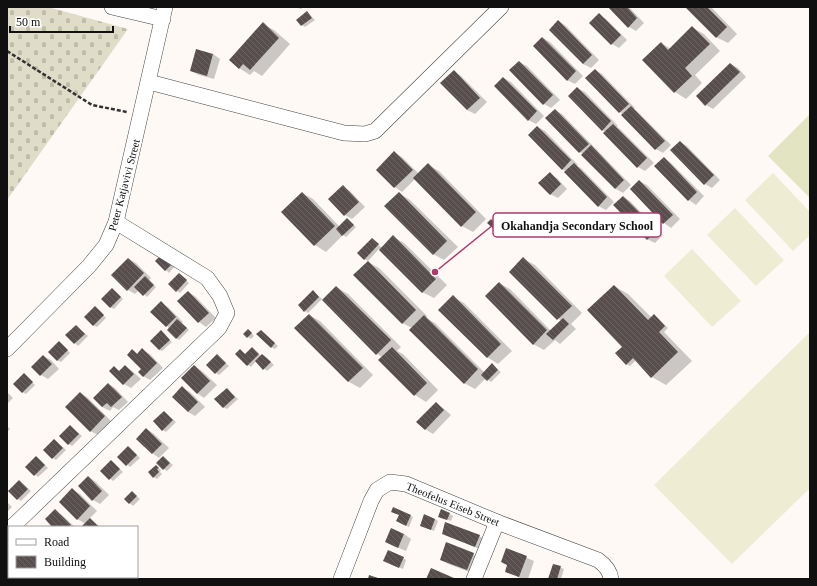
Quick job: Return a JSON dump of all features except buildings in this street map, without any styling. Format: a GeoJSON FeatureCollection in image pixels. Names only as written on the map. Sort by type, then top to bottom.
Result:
{"type":"FeatureCollection","features":[{"type":"Feature","properties":{"kind":"street"},"geometry":{"type":"LineString","coordinates":[[112,7],[164,13]]}},
{"type":"Feature","properties":{"kind":"street"},"geometry":{"type":"LineString","coordinates":[[149,82],[344,133],[365,134],[375,131],[501,7]]}},
{"type":"Feature","properties":{"kind":"street","name":"Peter Katjavivi Street"},"geometry":{"type":"LineString","coordinates":[[7,349],[106,245],[116,222],[164,13]]}},
{"type":"Feature","properties":{"kind":"street"},"geometry":{"type":"LineString","coordinates":[[13,526],[218,328],[226,313],[220,296],[207,278],[116,222]]}},
{"type":"Feature","properties":{"kind":"street","name":"Theofelus Eiseb Street"},"geometry":{"type":"LineString","coordinates":[[341,579],[371,501],[377,490],[390,482],[406,484],[497,522],[598,560],[606,566],[611,579]]}},
{"type":"Feature","properties":{"kind":"street"},"geometry":{"type":"LineString","coordinates":[[474,579],[497,522]]}},
{"type":"Feature","properties":{"kind":"path"},"geometry":{"type":"LineString","coordinates":[[7,51],[92,105],[141,116]]}},
{"type":"Feature","properties":{"kind":"green space"},"geometry":{"type":"Polygon","coordinates":[[[7,7],[48,7],[128,29],[7,200],[7,7]]]}},
{"type":"Feature","properties":{"kind":"green space"},"geometry":{"type":"Polygon","coordinates":[[[810,114],[810,198],[768,156],[810,114]]]}},
{"type":"Feature","properties":{"kind":"shaded area"},"geometry":{"type":"Polygon","coordinates":[[[773,173],[810,212],[810,235],[793,251],[745,200],[773,173]]]}},
{"type":"Feature","properties":{"kind":"shaded area"},"geometry":{"type":"Polygon","coordinates":[[[735,208],[784,260],[756,286],[707,235],[735,208]]]}},
{"type":"Feature","properties":{"kind":"shaded area"},"geometry":{"type":"Polygon","coordinates":[[[692,249],[741,301],[712,327],[664,276],[692,249]]]}},
{"type":"Feature","properties":{"kind":"shaded area"},"geometry":{"type":"Polygon","coordinates":[[[810,332],[810,488],[732,564],[654,485],[810,332]]]}},
{"type":"Feature","properties":{"kind":"place","name":"Okahandja Secondary School"},"geometry":{"type":"Point","coordinates":[435,272]}}]}
